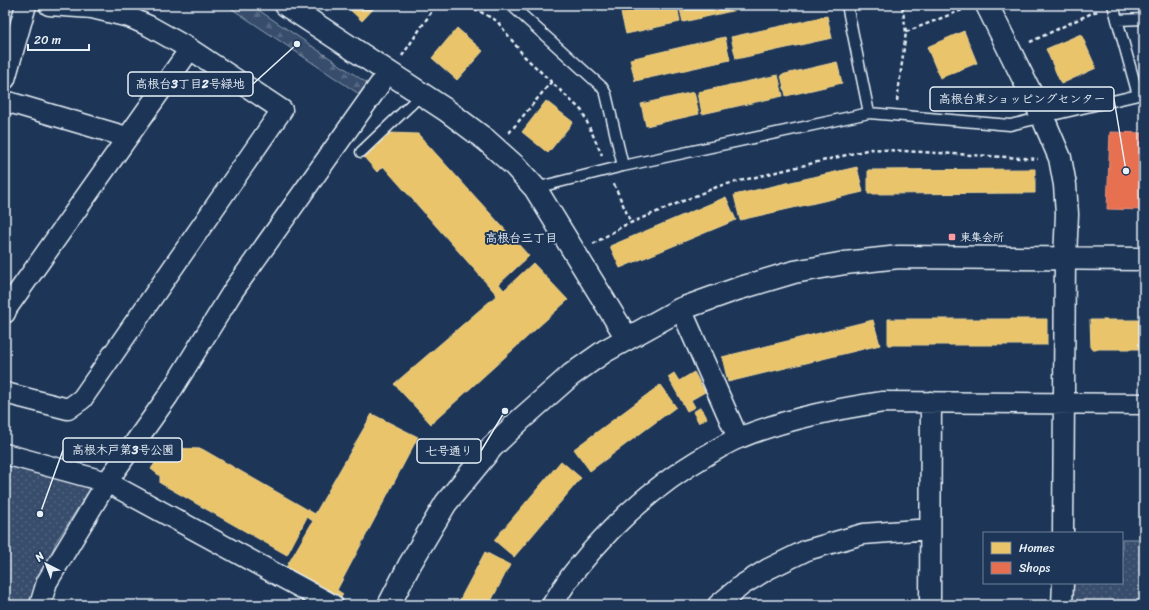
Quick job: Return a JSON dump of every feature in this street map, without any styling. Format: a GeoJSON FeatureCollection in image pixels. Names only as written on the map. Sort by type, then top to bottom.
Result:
{"type":"FeatureCollection","features":[{"type":"Feature","properties":{"kind":"street"},"geometry":{"type":"LineString","coordinates":[[5,79],[26,5]]}},
{"type":"Feature","properties":{"kind":"street"},"geometry":{"type":"LineString","coordinates":[[5,393],[68,409],[82,399],[282,110],[190,49],[149,26],[129,17],[92,8],[49,5]]}},
{"type":"Feature","properties":{"kind":"street"},"geometry":{"type":"LineString","coordinates":[[286,5],[385,78],[422,94],[446,110],[486,140],[514,166],[535,188],[627,338]]}},
{"type":"Feature","properties":{"kind":"street"},"geometry":{"type":"LineString","coordinates":[[980,6],[1043,118],[1060,158],[1065,185],[1067,214],[1065,258],[1063,532]]}},
{"type":"Feature","properties":{"kind":"street"},"geometry":{"type":"LineString","coordinates":[[5,313],[7,308],[190,49]]}},
{"type":"Feature","properties":{"kind":"street"},"geometry":{"type":"LineString","coordinates":[[40,605],[47,582],[107,482],[168,396],[233,291],[385,78]]}},
{"type":"Feature","properties":{"kind":"street"},"geometry":{"type":"LineString","coordinates":[[5,101],[127,137]]}},
{"type":"Feature","properties":{"kind":"street"},"geometry":{"type":"LineString","coordinates":[[389,605],[410,564],[446,504],[492,447],[571,375],[605,351],[681,309],[737,289],[794,272],[845,263],[899,257],[1144,259]]}},
{"type":"Feature","properties":{"kind":"street"},"geometry":{"type":"LineString","coordinates":[[681,309],[738,438]]}},
{"type":"Feature","properties":{"kind":"street"},"geometry":{"type":"LineString","coordinates":[[552,605],[573,573],[625,514],[684,468],[738,438],[782,423],[846,407],[883,402],[1144,404]]}},
{"type":"Feature","properties":{"kind":"street"},"geometry":{"type":"LineString","coordinates":[[930,605],[931,402]]}},
{"type":"Feature","properties":{"kind":"street"},"geometry":{"type":"LineString","coordinates":[[5,454],[107,482],[333,605]]}},
{"type":"Feature","properties":{"kind":"street"},"geometry":{"type":"LineString","coordinates":[[718,605],[742,585],[768,569],[807,550],[863,534],[930,529]]}},
{"type":"Feature","properties":{"kind":"street"},"geometry":{"type":"LineString","coordinates":[[1062,605],[1063,584]]}},
{"type":"Feature","properties":{"kind":"lane"},"geometry":{"type":"LineString","coordinates":[[511,5],[602,87],[606,94],[623,166]]}},
{"type":"Feature","properties":{"kind":"lane"},"geometry":{"type":"LineString","coordinates":[[847,5],[869,113]]}},
{"type":"Feature","properties":{"kind":"lane"},"geometry":{"type":"LineString","coordinates":[[535,188],[623,166],[869,113],[1010,125],[1141,95],[1113,7]]}},
{"type":"Feature","properties":{"kind":"lane"},"geometry":{"type":"LineString","coordinates":[[1117,20],[1144,19]]}},
{"type":"Feature","properties":{"kind":"lane"},"geometry":{"type":"LineString","coordinates":[[360,152],[422,94]]}},
{"type":"Feature","properties":{"kind":"path"},"geometry":{"type":"LineString","coordinates":[[385,78],[436,5]]}},
{"type":"Feature","properties":{"kind":"path"},"geometry":{"type":"LineString","coordinates":[[468,5],[497,21],[524,56],[582,111],[631,223]]}},
{"type":"Feature","properties":{"kind":"path"},"geometry":{"type":"LineString","coordinates":[[896,115],[906,32],[902,5]]}},
{"type":"Feature","properties":{"kind":"path"},"geometry":{"type":"LineString","coordinates":[[906,32],[980,6]]}},
{"type":"Feature","properties":{"kind":"path"},"geometry":{"type":"LineString","coordinates":[[1023,46],[1094,12],[1113,7]]}},
{"type":"Feature","properties":{"kind":"path"},"geometry":{"type":"LineString","coordinates":[[495,148],[552,81]]}},
{"type":"Feature","properties":{"kind":"path"},"geometry":{"type":"LineString","coordinates":[[587,247],[631,223],[719,186],[871,148],[1046,160]]}},
{"type":"Feature","properties":{"kind":"green space"},"geometry":{"type":"Polygon","coordinates":[[[226,5],[251,5],[367,83],[359,94],[226,5]]]}},
{"type":"Feature","properties":{"kind":"green space"},"geometry":{"type":"Polygon","coordinates":[[[5,465],[92,486],[56,542],[33,600],[33,605],[5,605],[5,465]]]}},
{"type":"Feature","properties":{"kind":"green space"},"geometry":{"type":"Polygon","coordinates":[[[1123,539],[1144,539],[1144,605],[1071,605],[1072,584],[1123,584],[1123,539]]]}},
{"type":"Feature","properties":{"kind":"building: Homes"},"geometry":{"type":"Polygon","coordinates":[[[345,5],[377,5],[362,21],[345,5]]]}},
{"type":"Feature","properties":{"kind":"building: Homes"},"geometry":{"type":"Polygon","coordinates":[[[657,5],[677,5],[680,22],[626,34],[621,13],[657,5]]]}},
{"type":"Feature","properties":{"kind":"building: Homes"},"geometry":{"type":"Polygon","coordinates":[[[679,5],[759,5],[683,22],[679,5]]]}},
{"type":"Feature","properties":{"kind":"building: Homes"},"geometry":{"type":"Polygon","coordinates":[[[827,16],[832,38],[736,59],[731,37],[827,16]]]}},
{"type":"Feature","properties":{"kind":"building: Homes"},"geometry":{"type":"Polygon","coordinates":[[[457,28],[483,51],[457,80],[432,58],[457,28]]]}},
{"type":"Feature","properties":{"kind":"building: Homes"},"geometry":{"type":"Polygon","coordinates":[[[964,31],[977,63],[940,78],[927,47],[964,31]]]}},
{"type":"Feature","properties":{"kind":"building: Homes"},"geometry":{"type":"Polygon","coordinates":[[[1081,34],[1096,68],[1061,84],[1046,49],[1081,34]]]}},
{"type":"Feature","properties":{"kind":"building: Homes"},"geometry":{"type":"Polygon","coordinates":[[[725,37],[730,60],[635,81],[630,59],[725,37]]]}},
{"type":"Feature","properties":{"kind":"building: Homes"},"geometry":{"type":"Polygon","coordinates":[[[837,62],[842,83],[786,96],[781,75],[837,62]]]}},
{"type":"Feature","properties":{"kind":"building: Homes"},"geometry":{"type":"Polygon","coordinates":[[[778,75],[783,96],[702,114],[698,92],[778,75]]]}},
{"type":"Feature","properties":{"kind":"building: Homes"},"geometry":{"type":"Polygon","coordinates":[[[694,92],[699,114],[646,126],[641,104],[694,92]]]}},
{"type":"Feature","properties":{"kind":"building: Homes"},"geometry":{"type":"Polygon","coordinates":[[[546,101],[573,122],[548,153],[522,132],[546,101]]]}},
{"type":"Feature","properties":{"kind":"building: Homes"},"geometry":{"type":"Polygon","coordinates":[[[390,133],[418,134],[529,256],[499,284],[504,290],[533,263],[568,300],[431,424],[394,384],[497,295],[383,166],[377,172],[363,156],[390,133]]]}},
{"type":"Feature","properties":{"kind":"building: Homes"},"geometry":{"type":"Polygon","coordinates":[[[857,167],[863,192],[740,220],[734,195],[857,167]]]}},
{"type":"Feature","properties":{"kind":"building: Homes"},"geometry":{"type":"Polygon","coordinates":[[[1035,169],[1035,193],[868,194],[868,170],[1035,169]]]}},
{"type":"Feature","properties":{"kind":"building: Homes"},"geometry":{"type":"Polygon","coordinates":[[[726,197],[736,220],[620,268],[610,246],[726,197]]]}},
{"type":"Feature","properties":{"kind":"building: Homes"},"geometry":{"type":"Polygon","coordinates":[[[888,319],[1047,319],[1047,345],[888,345],[888,319]]]}},
{"type":"Feature","properties":{"kind":"building: Homes"},"geometry":{"type":"Polygon","coordinates":[[[873,320],[880,345],[728,382],[722,357],[873,320]]]}},
{"type":"Feature","properties":{"kind":"building: Homes"},"geometry":{"type":"Polygon","coordinates":[[[1090,320],[1144,320],[1144,349],[1091,349],[1090,320]]]}},
{"type":"Feature","properties":{"kind":"building: Homes"},"geometry":{"type":"Polygon","coordinates":[[[694,372],[705,392],[691,400],[695,407],[687,411],[668,377],[674,373],[679,381],[694,372]]]}},
{"type":"Feature","properties":{"kind":"building: Homes"},"geometry":{"type":"Polygon","coordinates":[[[660,385],[676,407],[590,471],[574,449],[660,385]]]}},
{"type":"Feature","properties":{"kind":"building: Homes"},"geometry":{"type":"Polygon","coordinates":[[[701,407],[707,418],[699,423],[693,412],[701,407]]]}},
{"type":"Feature","properties":{"kind":"building: Homes"},"geometry":{"type":"Polygon","coordinates":[[[372,414],[418,437],[337,590],[343,594],[338,602],[284,571],[313,521],[307,517],[287,555],[160,483],[160,476],[151,469],[165,448],[202,449],[315,514],[372,414]]]}},
{"type":"Feature","properties":{"kind":"building: Homes"},"geometry":{"type":"Polygon","coordinates":[[[561,461],[581,478],[514,557],[494,540],[561,461]]]}},
{"type":"Feature","properties":{"kind":"building: Homes"},"geometry":{"type":"Polygon","coordinates":[[[485,552],[510,565],[489,605],[457,605],[485,552]]]}},
{"type":"Feature","properties":{"kind":"building: Shops"},"geometry":{"type":"Polygon","coordinates":[[[1110,132],[1144,133],[1144,210],[1107,209],[1110,132]]]}},
{"type":"Feature","properties":{"kind":"place","name":"高根台3丁目2号緑地"},"geometry":{"type":"Point","coordinates":[297,44]}},
{"type":"Feature","properties":{"kind":"place","name":"高根台東ショッピングセンター"},"geometry":{"type":"Point","coordinates":[1126,171]}},
{"type":"Feature","properties":{"kind":"place","name":"東集会所"},"geometry":{"type":"Point","coordinates":[952,237]}},
{"type":"Feature","properties":{"kind":"place","name":"七号通り"},"geometry":{"type":"Point","coordinates":[505,411]}},
{"type":"Feature","properties":{"kind":"place","name":"高根木戸第3号公園"},"geometry":{"type":"Point","coordinates":[40,514]}},
{"type":"Feature","properties":{"kind":"district","name":"高根台三丁目"},"geometry":{"type":"Point","coordinates":[521,238]}}]}
